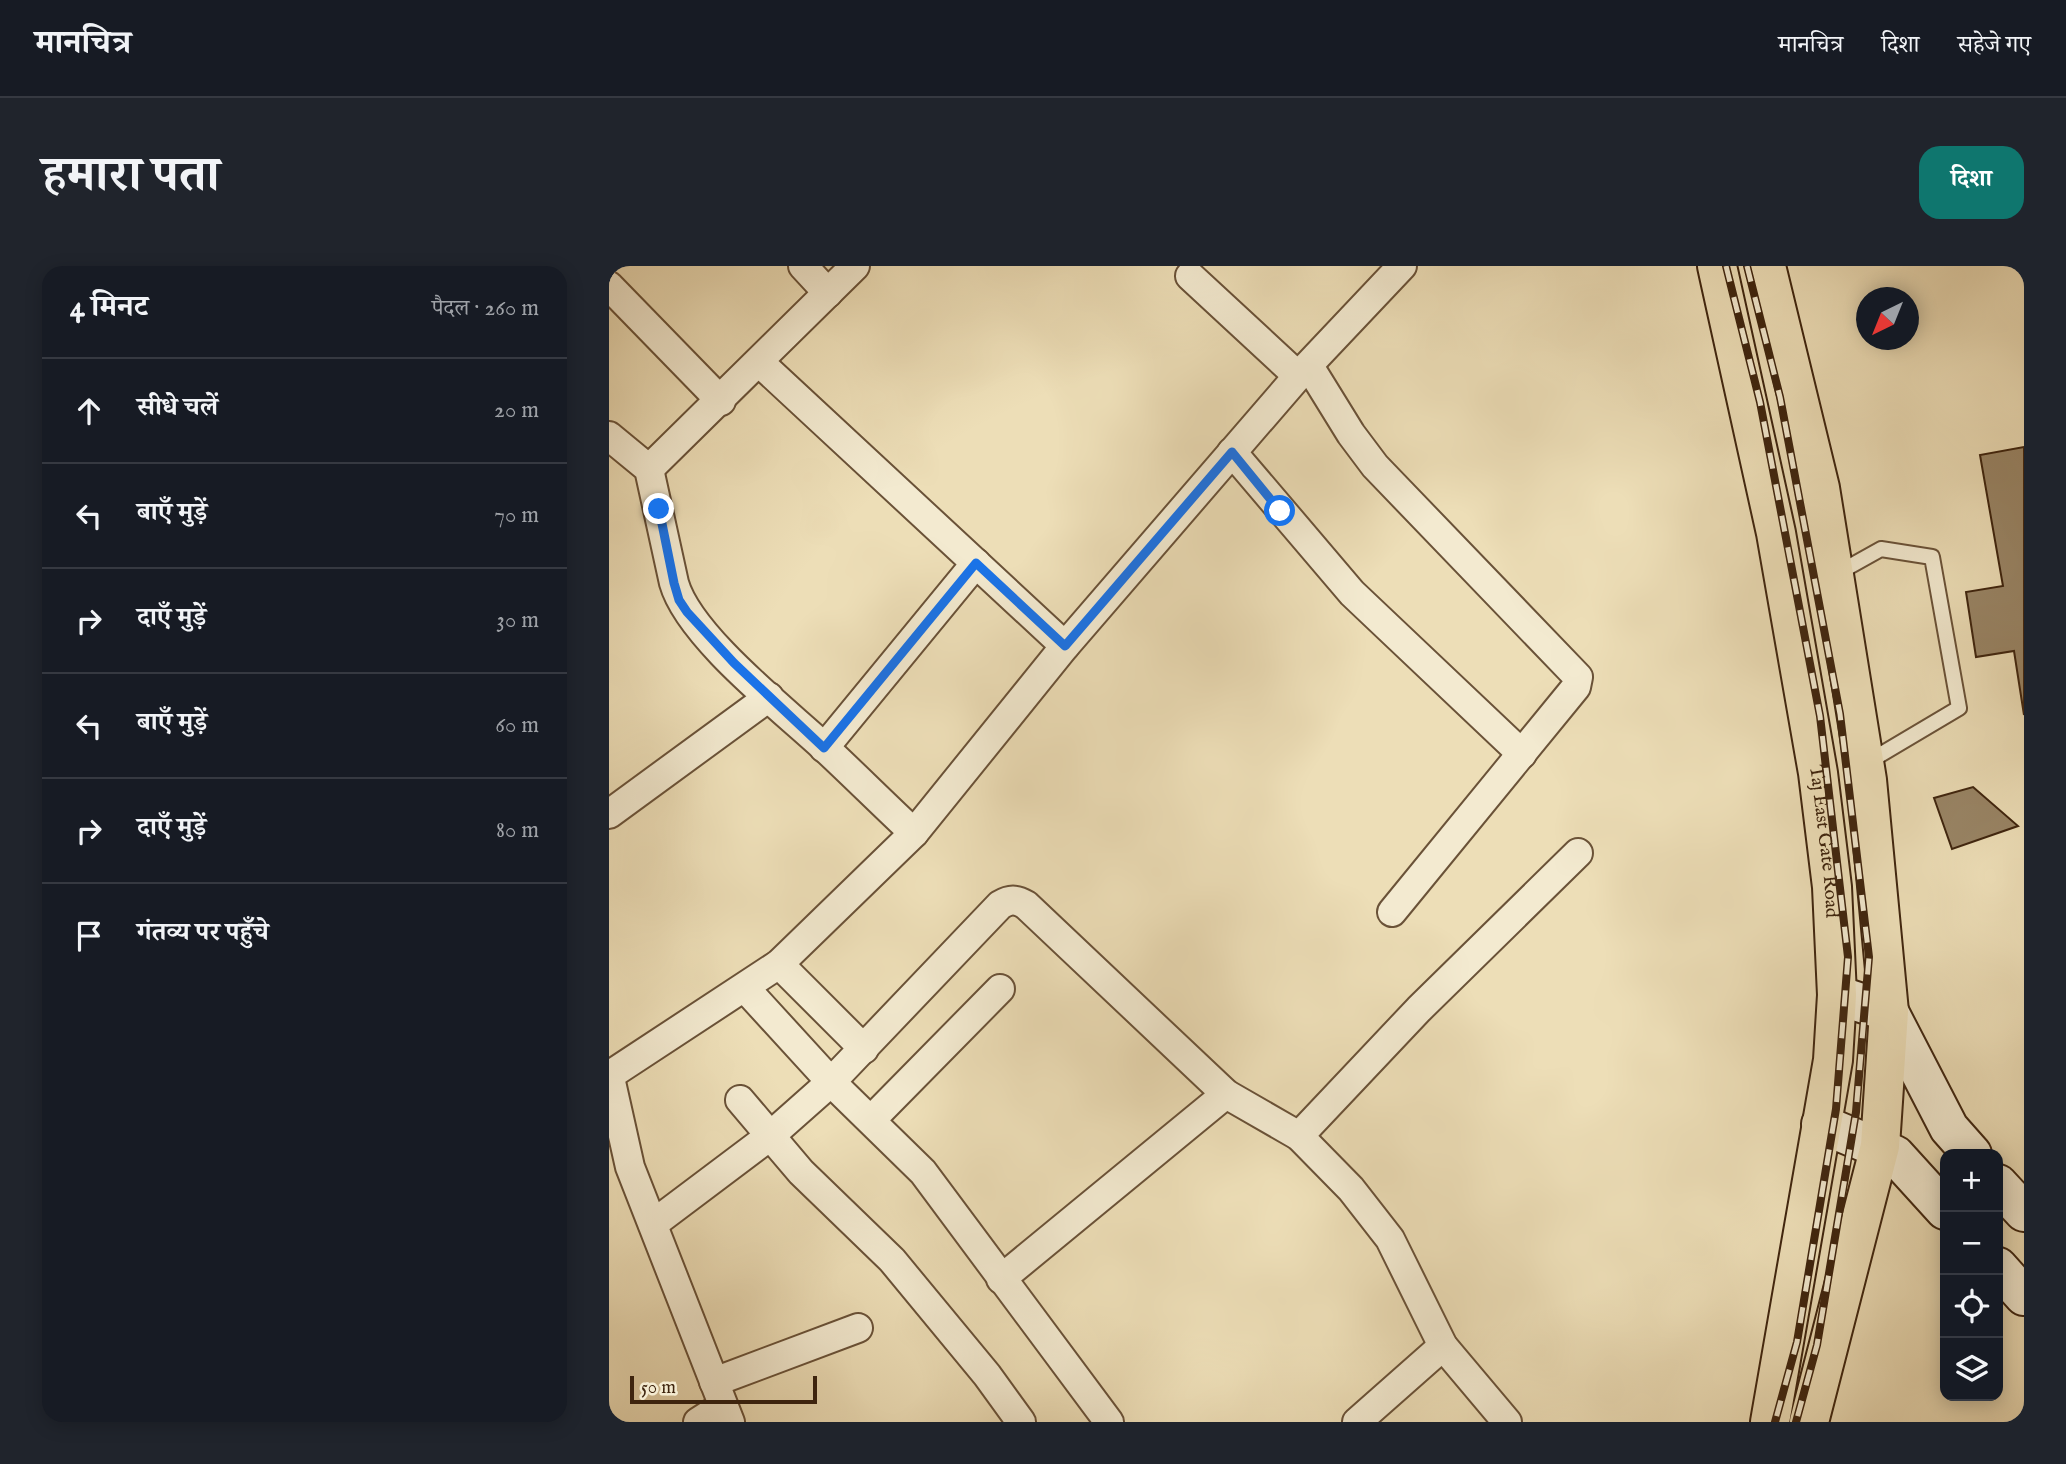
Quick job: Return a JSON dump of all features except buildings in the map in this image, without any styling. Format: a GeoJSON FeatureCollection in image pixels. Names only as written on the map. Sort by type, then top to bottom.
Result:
{"type":"FeatureCollection","features":[{"type":"Feature","properties":{"kind":"main road","name":"Taj East Gate Road"},"geometry":{"type":"LineString","coordinates":[[1717,266],[1776,533],[1818,773],[1832,887],[1837,995],[1833,1060],[1770,1422]]}},
{"type":"Feature","properties":{"kind":"main road"},"geometry":{"type":"LineString","coordinates":[[1766,266],[1819,488],[1864,765],[1889,1012],[1880,1146],[1809,1422]]}},
{"type":"Feature","properties":{"kind":"main road"},"geometry":{"type":"LineString","coordinates":[[1837,995],[1889,1012],[1949,1128],[1968,1149]]}},
{"type":"Feature","properties":{"kind":"main road"},"geometry":{"type":"LineString","coordinates":[[1821,1124],[1880,1146],[1895,1155],[1940,1204]]}},
{"type":"Feature","properties":{"kind":"main road"},"geometry":{"type":"LineString","coordinates":[[2003,1189],[2024,1212]]}},
{"type":"Feature","properties":{"kind":"main road"},"geometry":{"type":"LineString","coordinates":[[2003,1273],[2024,1296]]}},
{"type":"Feature","properties":{"kind":"street"},"geometry":{"type":"LineString","coordinates":[[803,266],[828,293]]}},
{"type":"Feature","properties":{"kind":"street"},"geometry":{"type":"LineString","coordinates":[[649,469],[721,401],[855,266]]}},
{"type":"Feature","properties":{"kind":"street"},"geometry":{"type":"LineString","coordinates":[[723,1403],[653,1224],[620,1172],[610,1074],[779,964],[914,834],[1065,646],[1303,371],[1402,266]]}},
{"type":"Feature","properties":{"kind":"street"},"geometry":{"type":"LineString","coordinates":[[1190,276],[1303,371],[1375,466],[1577,672],[1576,687],[1392,912]]}},
{"type":"Feature","properties":{"kind":"street"},"geometry":{"type":"LineString","coordinates":[[609,286],[721,401]]}},
{"type":"Feature","properties":{"kind":"street"},"geometry":{"type":"LineString","coordinates":[[759,362],[1065,646]]}},
{"type":"Feature","properties":{"kind":"street"},"geometry":{"type":"LineString","coordinates":[[609,436],[649,469],[679,600],[734,663],[914,834]]}},
{"type":"Feature","properties":{"kind":"street"},"geometry":{"type":"LineString","coordinates":[[1232,452],[1352,593],[1522,754]]}},
{"type":"Feature","properties":{"kind":"street"},"geometry":{"type":"LineString","coordinates":[[824,748],[976,563]]}},
{"type":"Feature","properties":{"kind":"street"},"geometry":{"type":"LineString","coordinates":[[609,814],[769,697]]}},
{"type":"Feature","properties":{"kind":"street"},"geometry":{"type":"LineString","coordinates":[[1299,1136],[1419,1009],[1577,853]]}},
{"type":"Feature","properties":{"kind":"street"},"geometry":{"type":"LineString","coordinates":[[653,1224],[770,1136],[831,1082],[1000,905],[1009,900],[1018,900],[1027,905],[1226,1094],[1299,1136],[1351,1189],[1389,1239],[1443,1346],[1507,1422]]}},
{"type":"Feature","properties":{"kind":"street"},"geometry":{"type":"LineString","coordinates":[[779,964],[864,1049]]}},
{"type":"Feature","properties":{"kind":"street"},"geometry":{"type":"LineString","coordinates":[[745,988],[831,1082],[872,1119],[923,1172],[1109,1422]]}},
{"type":"Feature","properties":{"kind":"street"},"geometry":{"type":"LineString","coordinates":[[872,1119],[1000,989]]}},
{"type":"Feature","properties":{"kind":"street"},"geometry":{"type":"LineString","coordinates":[[1001,1279],[1226,1094]]}},
{"type":"Feature","properties":{"kind":"street"},"geometry":{"type":"LineString","coordinates":[[740,1100],[800,1172],[892,1260],[987,1375],[1021,1422]]}},
{"type":"Feature","properties":{"kind":"street"},"geometry":{"type":"LineString","coordinates":[[698,1422],[723,1403],[858,1328]]}},
{"type":"Feature","properties":{"kind":"street"},"geometry":{"type":"LineString","coordinates":[[1357,1422],[1443,1346]]}},
{"type":"Feature","properties":{"kind":"lane"},"geometry":{"type":"LineString","coordinates":[[1833,575],[1881,549],[1933,557],[1959,708],[1864,765]]}},
{"type":"Feature","properties":{"kind":"railway"},"geometry":{"type":"LineString","coordinates":[[1726,266],[1760,402],[1820,716],[1848,957],[1836,1109],[1797,1342],[1775,1422]]}},
{"type":"Feature","properties":{"kind":"railway"},"geometry":{"type":"LineString","coordinates":[[1747,266],[1780,397],[1840,714],[1869,957],[1856,1112],[1817,1345],[1796,1422]]}},
{"type":"Feature","properties":{"kind":"route"},"geometry":{"type":"LineString","coordinates":[[659,509],[674,583],[679,600],[687,612],[734,663],[824,748],[976,563],[1065,646],[1232,452],[1280,511]]}}]}
